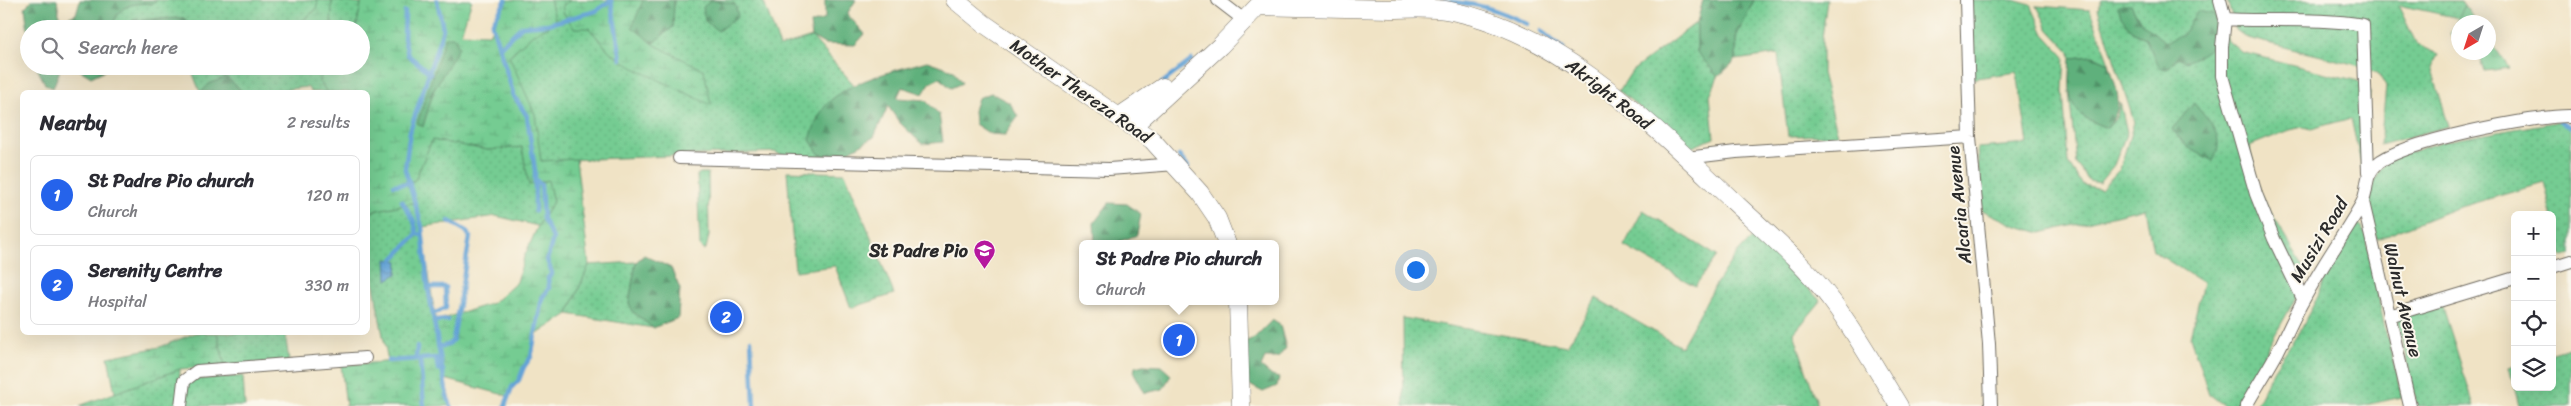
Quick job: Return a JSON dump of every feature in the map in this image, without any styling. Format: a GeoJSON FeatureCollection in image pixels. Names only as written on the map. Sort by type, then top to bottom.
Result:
{"type":"FeatureCollection","features":[{"type":"Feature","properties":{"kind":"street","name":"Mother Thereza Road"},"geometry":{"type":"LineString","coordinates":[[955,0],[983,23],[1152,140],[1176,164],[1210,206],[1225,240]]}},
{"type":"Feature","properties":{"kind":"street"},"geometry":{"type":"LineString","coordinates":[[1218,0],[1244,20]]}},
{"type":"Feature","properties":{"kind":"street","name":"Alcaria Avenue"},"geometry":{"type":"LineString","coordinates":[[1966,0],[1970,136],[1989,335],[1992,406]]}},
{"type":"Feature","properties":{"kind":"street"},"geometry":{"type":"LineString","coordinates":[[2220,0],[2225,18],[2221,63],[2230,103],[2256,194],[2274,239],[2303,299]]}},
{"type":"Feature","properties":{"kind":"street","name":"Akright Road"},"geometry":{"type":"LineString","coordinates":[[1126,121],[1220,46],[1260,3],[1450,11],[1496,23],[1530,38],[1563,58],[1627,106],[1758,224],[1831,299],[1862,344],[1899,406]]}},
{"type":"Feature","properties":{"kind":"street","name":"Musizi Road"},"geometry":{"type":"LineString","coordinates":[[2225,18],[2255,22],[2337,22],[2363,25],[2368,172],[2363,202],[2303,299],[2277,352],[2246,406]]}},
{"type":"Feature","properties":{"kind":"street"},"geometry":{"type":"LineString","coordinates":[[2368,172],[2391,153],[2404,148],[2525,120],[2553,116],[2571,116]]}},
{"type":"Feature","properties":{"kind":"street"},"geometry":{"type":"LineString","coordinates":[[1686,158],[1736,152],[1970,136]]}},
{"type":"Feature","properties":{"kind":"street"},"geometry":{"type":"LineString","coordinates":[[679,158],[1109,168],[1176,164]]}},
{"type":"Feature","properties":{"kind":"street","name":"Walnut Avenue"},"geometry":{"type":"LineString","coordinates":[[2363,202],[2410,406]]}},
{"type":"Feature","properties":{"kind":"street"},"geometry":{"type":"LineString","coordinates":[[2556,265],[2571,261]]}},
{"type":"Feature","properties":{"kind":"street"},"geometry":{"type":"LineString","coordinates":[[2389,316],[2511,279]]}},
{"type":"Feature","properties":{"kind":"street"},"geometry":{"type":"LineString","coordinates":[[1238,305],[1241,406]]}},
{"type":"Feature","properties":{"kind":"street"},"geometry":{"type":"LineString","coordinates":[[181,406],[184,381],[188,375],[197,371],[365,358]]}},
{"type":"Feature","properties":{"kind":"green space"},"geometry":{"type":"Polygon","coordinates":[[[32,0],[57,0],[60,20],[27,20],[25,7],[32,0]]]}},
{"type":"Feature","properties":{"kind":"green space"},"geometry":{"type":"Polygon","coordinates":[[[80,0],[157,0],[152,4],[138,4],[126,7],[114,20],[62,20],[76,14],[80,0]]]}},
{"type":"Feature","properties":{"kind":"green space"},"geometry":{"type":"Polygon","coordinates":[[[157,0],[318,0],[316,10],[303,20],[186,20],[184,18],[114,20],[121,10],[126,7],[138,3],[152,4],[157,0]]]}},
{"type":"Feature","properties":{"kind":"green space"},"geometry":{"type":"Polygon","coordinates":[[[318,0],[332,1],[331,20],[303,20],[316,10],[318,0]]]}},
{"type":"Feature","properties":{"kind":"green space"},"geometry":{"type":"Polygon","coordinates":[[[331,0],[361,4],[358,20],[331,20],[331,0]]]}},
{"type":"Feature","properties":{"kind":"green space"},"geometry":{"type":"Polygon","coordinates":[[[362,0],[472,0],[461,33],[489,34],[506,0],[550,0],[556,22],[533,34],[509,56],[535,114],[541,161],[576,159],[589,265],[568,314],[536,335],[531,357],[508,396],[445,379],[451,406],[346,406],[341,365],[441,358],[435,321],[493,303],[517,282],[524,257],[538,226],[553,202],[548,180],[529,185],[522,147],[488,150],[432,140],[415,180],[406,183],[416,202],[370,212],[370,90],[326,90],[319,81],[321,75],[370,75],[370,20],[358,20],[362,0]],[[445,37],[417,123],[423,127],[434,90],[459,47],[454,37],[445,37]]]}},
{"type":"Feature","properties":{"kind":"green space"},"geometry":{"type":"Polygon","coordinates":[[[550,0],[572,0],[562,5],[589,28],[610,52],[655,45],[653,43],[673,27],[674,0],[763,0],[780,47],[812,37],[855,86],[832,99],[836,159],[783,156],[775,152],[541,161],[509,56],[533,34],[556,22],[550,0]]]}},
{"type":"Feature","properties":{"kind":"green space"},"geometry":{"type":"Polygon","coordinates":[[[572,0],[643,0],[632,27],[655,45],[704,70],[711,105],[632,67],[610,52],[589,28],[574,28],[564,14],[562,5],[572,0]]]}},
{"type":"Feature","properties":{"kind":"green space"},"geometry":{"type":"Polygon","coordinates":[[[607,0],[674,0],[673,27],[653,43],[633,35],[607,0]]]}},
{"type":"Feature","properties":{"kind":"green space"},"geometry":{"type":"Polygon","coordinates":[[[711,0],[735,4],[738,16],[718,31],[705,21],[703,7],[711,0]]]}},
{"type":"Feature","properties":{"kind":"green space"},"geometry":{"type":"Polygon","coordinates":[[[825,0],[856,0],[847,14],[865,34],[855,45],[824,44],[812,37],[810,24],[825,19],[825,0]]]}},
{"type":"Feature","properties":{"kind":"green space"},"geometry":{"type":"Polygon","coordinates":[[[1703,0],[1754,0],[1736,37],[1736,60],[1718,77],[1697,52],[1697,22],[1703,0]]]}},
{"type":"Feature","properties":{"kind":"green space"},"geometry":{"type":"Polygon","coordinates":[[[1754,0],[1827,0],[1822,38],[1822,73],[1838,135],[1788,136],[1778,54],[1736,60],[1736,37],[1754,0]]]}},
{"type":"Feature","properties":{"kind":"green space"},"geometry":{"type":"Polygon","coordinates":[[[1970,0],[2013,0],[2031,5],[2044,34],[2065,57],[2063,90],[2068,163],[2083,185],[2101,189],[2120,169],[2134,122],[2098,9],[2101,0],[2216,0],[2228,41],[2241,52],[2358,81],[2370,91],[2363,173],[2351,118],[2311,129],[2303,127],[2290,130],[2249,146],[2262,198],[2309,275],[2267,349],[2239,406],[2225,406],[2209,394],[2190,337],[2203,283],[2153,251],[2145,208],[2041,233],[2014,225],[1982,210],[1977,148],[2028,144],[2017,72],[1970,79],[1970,0]],[[2131,5],[2131,30],[2145,38],[2168,69],[2178,56],[2183,35],[2165,43],[2140,21],[2131,5]],[[2194,104],[2172,129],[2187,147],[2194,104]]]}},
{"type":"Feature","properties":{"kind":"green space"},"geometry":{"type":"Polygon","coordinates":[[[2227,0],[2462,1],[2465,5],[2460,15],[2451,16],[2398,5],[2417,45],[2438,54],[2431,67],[2449,126],[2380,145],[2386,87],[2378,73],[2353,64],[2247,38],[2236,30],[2227,0]]]}},
{"type":"Feature","properties":{"kind":"green space"},"geometry":{"type":"Polygon","coordinates":[[[2118,5],[2131,5],[2140,21],[2165,42],[2183,35],[2197,11],[2213,14],[2221,31],[2211,47],[2203,53],[2186,62],[2178,57],[2167,69],[2160,68],[2145,38],[2131,30],[2121,17],[2118,5]]]}},
{"type":"Feature","properties":{"kind":"green space"},"geometry":{"type":"Polygon","coordinates":[[[2465,5],[2472,15],[2460,15],[2465,5]]]}},
{"type":"Feature","properties":{"kind":"green space"},"geometry":{"type":"Polygon","coordinates":[[[2037,6],[2090,10],[2109,63],[2093,56],[2071,58],[2070,52],[2049,30],[2037,6]]]}},
{"type":"Feature","properties":{"kind":"green space"},"geometry":{"type":"Polygon","coordinates":[[[184,18],[186,20],[133,20],[184,18]]]}},
{"type":"Feature","properties":{"kind":"green space"},"geometry":{"type":"Polygon","coordinates":[[[1697,22],[1697,52],[1718,77],[1710,95],[1714,138],[1690,148],[1619,91],[1632,71],[1697,22]]]}},
{"type":"Feature","properties":{"kind":"green space"},"geometry":{"type":"Polygon","coordinates":[[[445,36],[454,37],[459,47],[434,90],[423,127],[417,123],[445,36]]]}},
{"type":"Feature","properties":{"kind":"green space"},"geometry":{"type":"Polygon","coordinates":[[[2496,49],[2509,68],[2484,71],[2480,60],[2496,60],[2496,49]]]}},
{"type":"Feature","properties":{"kind":"green space"},"geometry":{"type":"Polygon","coordinates":[[[2093,56],[2109,63],[2118,97],[2116,112],[2107,128],[2084,116],[2077,110],[2072,103],[2070,94],[2071,58],[2093,56]]]}},
{"type":"Feature","properties":{"kind":"green space"},"geometry":{"type":"Polygon","coordinates":[[[927,61],[953,70],[962,83],[951,88],[939,78],[930,83],[923,94],[902,87],[897,98],[925,100],[939,114],[943,142],[922,144],[899,122],[888,106],[874,137],[836,159],[819,154],[810,140],[821,113],[832,99],[865,81],[927,61]]]}},
{"type":"Feature","properties":{"kind":"green space"},"geometry":{"type":"Polygon","coordinates":[[[40,75],[58,75],[53,88],[45,84],[40,75]]]}},
{"type":"Feature","properties":{"kind":"green space"},"geometry":{"type":"Polygon","coordinates":[[[193,75],[321,75],[319,81],[326,90],[309,90],[307,87],[280,90],[241,90],[226,77],[203,90],[199,90],[193,75]]]}},
{"type":"Feature","properties":{"kind":"green space"},"geometry":{"type":"Polygon","coordinates":[[[226,77],[241,90],[203,90],[209,84],[226,77]]]}},
{"type":"Feature","properties":{"kind":"green space"},"geometry":{"type":"Polygon","coordinates":[[[2069,91],[2075,106],[2082,115],[2092,122],[2107,128],[2117,117],[2120,102],[2127,132],[2114,165],[2099,183],[2089,181],[2076,164],[2069,91]]]}},
{"type":"Feature","properties":{"kind":"green space"},"geometry":{"type":"Polygon","coordinates":[[[991,93],[1010,103],[1018,117],[1005,135],[990,134],[975,124],[974,110],[978,98],[991,93]]]}},
{"type":"Feature","properties":{"kind":"green space"},"geometry":{"type":"Polygon","coordinates":[[[2194,103],[2210,123],[2217,136],[2217,152],[2213,161],[2187,147],[2172,129],[2194,103]]]}},
{"type":"Feature","properties":{"kind":"green space"},"geometry":{"type":"Polygon","coordinates":[[[2561,121],[2571,129],[2571,255],[2563,257],[2556,230],[2556,211],[2551,211],[2544,183],[2453,209],[2378,239],[2371,216],[2370,199],[2374,183],[2385,161],[2440,142],[2561,121]]]}},
{"type":"Feature","properties":{"kind":"green space"},"geometry":{"type":"Polygon","coordinates":[[[432,140],[488,150],[522,147],[529,185],[548,179],[553,202],[538,226],[496,216],[422,227],[441,358],[388,361],[372,268],[370,212],[416,202],[406,183],[415,180],[432,140]]]}},
{"type":"Feature","properties":{"kind":"green space"},"geometry":{"type":"Polygon","coordinates":[[[787,171],[845,173],[894,294],[851,308],[835,266],[795,271],[787,171]]]}},
{"type":"Feature","properties":{"kind":"green space"},"geometry":{"type":"Polygon","coordinates":[[[708,173],[709,235],[706,249],[703,250],[700,247],[697,175],[708,173]]]}},
{"type":"Feature","properties":{"kind":"green space"},"geometry":{"type":"Polygon","coordinates":[[[1109,203],[1127,204],[1141,214],[1137,235],[1124,240],[1095,240],[1094,223],[1109,203]]]}},
{"type":"Feature","properties":{"kind":"green space"},"geometry":{"type":"Polygon","coordinates":[[[1643,210],[1717,256],[1695,286],[1624,246],[1643,210]]]}},
{"type":"Feature","properties":{"kind":"green space"},"geometry":{"type":"Polygon","coordinates":[[[2355,225],[2361,226],[2366,236],[2383,320],[2402,397],[2361,406],[2255,406],[2274,369],[2302,328],[2349,228],[2355,225]]]}},
{"type":"Feature","properties":{"kind":"green space"},"geometry":{"type":"Polygon","coordinates":[[[1752,238],[1757,239],[1821,301],[1794,333],[1818,406],[1404,406],[1403,318],[1567,346],[1596,298],[1681,347],[1721,275],[1752,238]]]}},
{"type":"Feature","properties":{"kind":"green space"},"geometry":{"type":"Polygon","coordinates":[[[644,255],[671,268],[680,289],[678,318],[653,328],[633,312],[629,303],[636,262],[644,255]]]}},
{"type":"Feature","properties":{"kind":"green space"},"geometry":{"type":"Polygon","coordinates":[[[636,262],[629,303],[633,312],[653,328],[568,314],[589,265],[636,262]]]}},
{"type":"Feature","properties":{"kind":"green space"},"geometry":{"type":"Polygon","coordinates":[[[2442,304],[2474,406],[2417,406],[2397,319],[2442,304]]]}},
{"type":"Feature","properties":{"kind":"green space"},"geometry":{"type":"Polygon","coordinates":[[[1272,320],[1280,325],[1286,348],[1278,358],[1265,358],[1261,367],[1272,376],[1279,378],[1277,386],[1263,392],[1240,380],[1234,346],[1254,338],[1272,320]]]}},
{"type":"Feature","properties":{"kind":"green space"},"geometry":{"type":"Polygon","coordinates":[[[190,335],[217,335],[225,366],[180,369],[115,393],[108,357],[160,347],[190,335]]]}},
{"type":"Feature","properties":{"kind":"green space"},"geometry":{"type":"Polygon","coordinates":[[[217,335],[285,335],[289,361],[225,366],[217,335]]]}},
{"type":"Feature","properties":{"kind":"green space"},"geometry":{"type":"Polygon","coordinates":[[[2571,347],[2571,406],[2519,406],[2515,391],[2556,391],[2556,352],[2571,347]]]}},
{"type":"Feature","properties":{"kind":"green space"},"geometry":{"type":"Polygon","coordinates":[[[1143,365],[1161,366],[1171,375],[1163,389],[1145,393],[1134,373],[1135,367],[1143,365]]]}},
{"type":"Feature","properties":{"kind":"green space"},"geometry":{"type":"Polygon","coordinates":[[[180,369],[179,406],[79,406],[180,369]]]}},
{"type":"Feature","properties":{"kind":"green space"},"geometry":{"type":"Polygon","coordinates":[[[243,376],[245,406],[187,406],[188,380],[243,376]]]}},
{"type":"Feature","properties":{"kind":"water"},"geometry":{"type":"Polygon","coordinates":[[[386,259],[398,261],[397,274],[387,280],[386,259]]]}},
{"type":"Feature","properties":{"kind":"waterway"},"geometry":{"type":"LineString","coordinates":[[437,0],[443,29],[410,131],[405,169],[422,227],[428,287],[447,396],[451,406]]}},
{"type":"Feature","properties":{"kind":"waterway"},"geometry":{"type":"LineString","coordinates":[[506,0],[492,24],[514,96],[527,116],[535,170],[535,211]]}},
{"type":"Feature","properties":{"kind":"waterway"},"geometry":{"type":"LineString","coordinates":[[611,0],[621,59]]}},
{"type":"Feature","properties":{"kind":"waterway"},"geometry":{"type":"LineString","coordinates":[[499,48],[522,26],[548,24],[596,11],[611,0]]}},
{"type":"Feature","properties":{"kind":"waterway"},"geometry":{"type":"LineString","coordinates":[[1444,2],[1466,3],[1487,8],[1527,24]]}},
{"type":"Feature","properties":{"kind":"waterway"},"geometry":{"type":"LineString","coordinates":[[405,12],[404,38],[408,55],[430,73]]}},
{"type":"Feature","properties":{"kind":"waterway"},"geometry":{"type":"LineString","coordinates":[[1541,31],[1563,49]]}},
{"type":"Feature","properties":{"kind":"waterway"},"geometry":{"type":"LineString","coordinates":[[1162,83],[1192,60]]}},
{"type":"Feature","properties":{"kind":"waterway"},"geometry":{"type":"LineString","coordinates":[[2560,121],[2571,127]]}},
{"type":"Feature","properties":{"kind":"waterway"},"geometry":{"type":"LineString","coordinates":[[1179,156],[1188,167]]}},
{"type":"Feature","properties":{"kind":"waterway"},"geometry":{"type":"LineString","coordinates":[[505,406],[512,387],[519,380],[524,367],[531,357],[542,298],[549,288],[548,278],[552,273],[547,260],[553,238],[543,219],[541,185],[535,179]]}},
{"type":"Feature","properties":{"kind":"waterway"},"geometry":{"type":"LineString","coordinates":[[394,185],[410,183]]}},
{"type":"Feature","properties":{"kind":"waterway"},"geometry":{"type":"LineString","coordinates":[[402,201],[414,221],[417,234],[422,235]]}},
{"type":"Feature","properties":{"kind":"waterway"},"geometry":{"type":"LineString","coordinates":[[439,347],[448,345],[453,340],[470,237],[466,231],[449,221]]}},
{"type":"Feature","properties":{"kind":"waterway"},"geometry":{"type":"LineString","coordinates":[[393,259],[417,234]]}},
{"type":"Feature","properties":{"kind":"waterway"},"geometry":{"type":"LineString","coordinates":[[428,287],[445,287],[446,308],[433,314]]}},
{"type":"Feature","properties":{"kind":"waterway"},"geometry":{"type":"LineString","coordinates":[[435,321],[448,320]]}},
{"type":"Feature","properties":{"kind":"waterway"},"geometry":{"type":"LineString","coordinates":[[751,340],[754,406]]}},
{"type":"Feature","properties":{"kind":"waterway"},"geometry":{"type":"LineString","coordinates":[[416,359],[417,346]]}},
{"type":"Feature","properties":{"kind":"waterway"},"geometry":{"type":"LineString","coordinates":[[388,361],[436,358],[438,369],[443,370]]}},
{"type":"Feature","properties":{"kind":"waterway"},"geometry":{"type":"LineString","coordinates":[[420,359],[424,406]]}},
{"type":"Feature","properties":{"kind":"place","name":"St Padre Pio"},"geometry":{"type":"Point","coordinates":[984,270]}},
{"type":"Feature","properties":{"kind":"place","name":"Serenity Centre"},"geometry":{"type":"Point","coordinates":[726,317]}},
{"type":"Feature","properties":{"kind":"place","name":"St Padre Pio church"},"geometry":{"type":"Point","coordinates":[1179,340]}}]}
